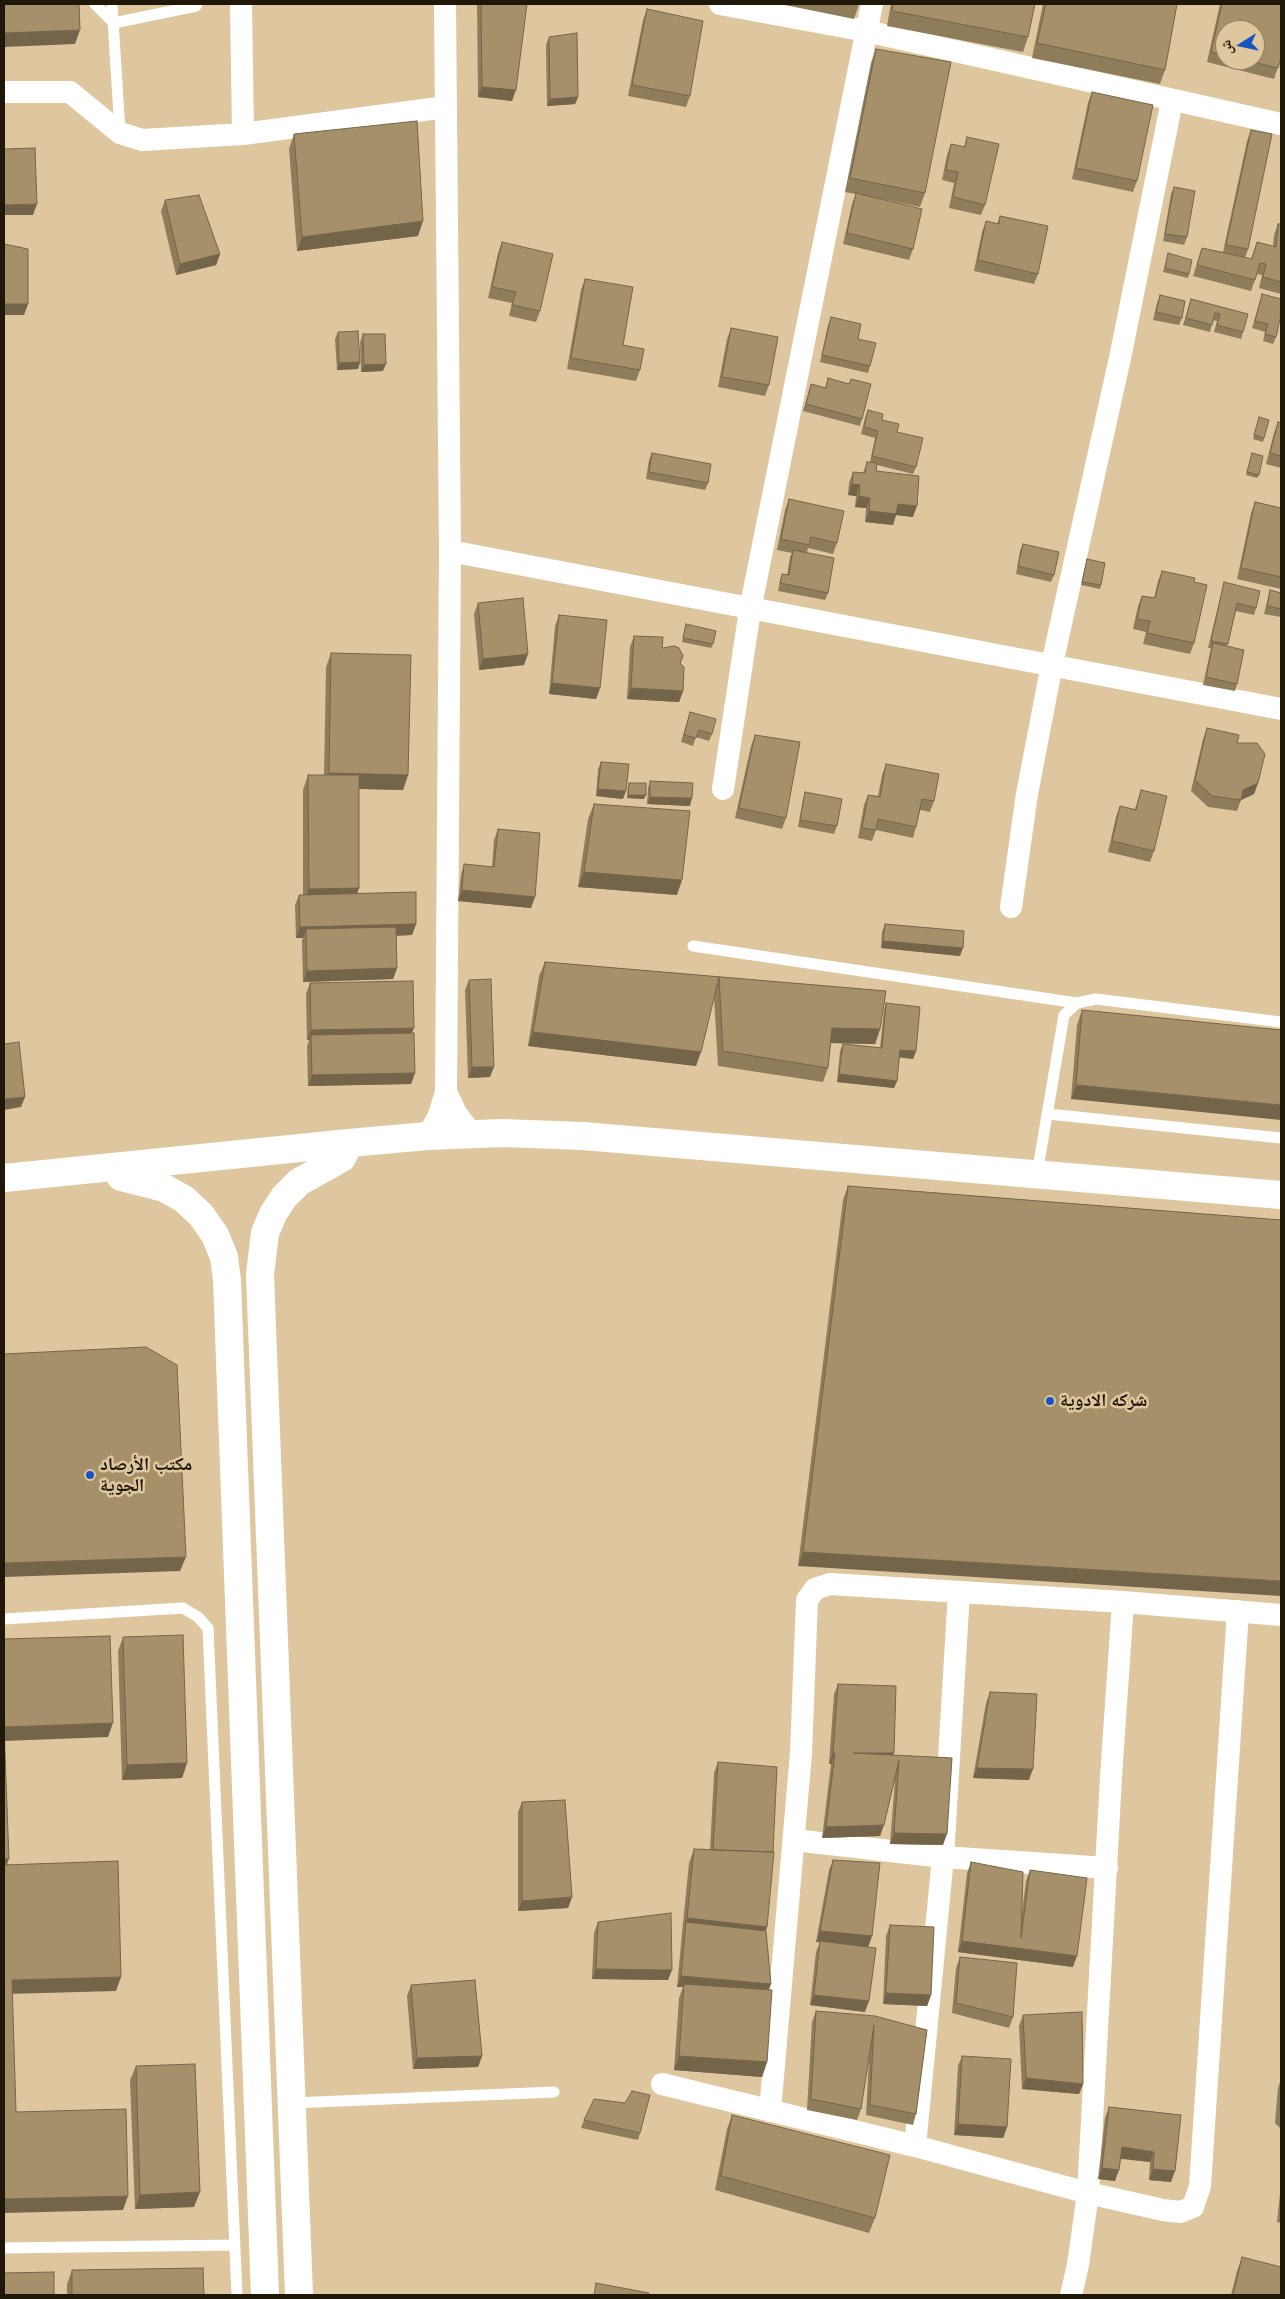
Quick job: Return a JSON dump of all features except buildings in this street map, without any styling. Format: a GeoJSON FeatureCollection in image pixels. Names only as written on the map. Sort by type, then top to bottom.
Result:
{"type":"FeatureCollection","features":[{"type":"Feature","properties":{"kind":"main road"},"geometry":{"type":"LineString","coordinates":[[4,1178],[349,1143],[471,1133],[583,1136],[1281,1195]]}},
{"type":"Feature","properties":{"kind":"main road"},"geometry":{"type":"LineString","coordinates":[[299,2295],[260,1274],[265,1234],[272,1214],[284,1196],[298,1182],[342,1158],[349,1143]]}},
{"type":"Feature","properties":{"kind":"main road"},"geometry":{"type":"LineString","coordinates":[[115,1167],[121,1177],[164,1188],[184,1199],[202,1215],[215,1235],[224,1257],[228,1300],[266,2295]]}},
{"type":"Feature","properties":{"kind":"main road"},"geometry":{"type":"LineString","coordinates":[[259,2126],[292,2114]]}},
{"type":"Feature","properties":{"kind":"street"},"geometry":{"type":"LineString","coordinates":[[241,4],[244,134]]}},
{"type":"Feature","properties":{"kind":"street"},"geometry":{"type":"LineString","coordinates":[[428,1136],[439,1116],[446,1092],[450,551],[445,4]]}},
{"type":"Feature","properties":{"kind":"street"},"geometry":{"type":"LineString","coordinates":[[720,4],[866,31],[1281,124]]}},
{"type":"Feature","properties":{"kind":"street"},"geometry":{"type":"LineString","coordinates":[[722,789],[750,610],[872,4]]}},
{"type":"Feature","properties":{"kind":"street"},"geometry":{"type":"LineString","coordinates":[[4,92],[70,92],[120,133],[142,140],[244,134],[446,107]]}},
{"type":"Feature","properties":{"kind":"street"},"geometry":{"type":"LineString","coordinates":[[1011,907],[1027,794],[1052,664],[1116,377],[1172,101]]}},
{"type":"Feature","properties":{"kind":"street"},"geometry":{"type":"LineString","coordinates":[[450,551],[750,610],[1052,664],[1281,709]]}},
{"type":"Feature","properties":{"kind":"street"},"geometry":{"type":"LineString","coordinates":[[446,1092],[456,1113],[471,1133]]}},
{"type":"Feature","properties":{"kind":"street"},"geometry":{"type":"LineString","coordinates":[[770,2111],[801,1753],[807,1600],[815,1589],[830,1584],[1123,1602],[1281,1615]]}},
{"type":"Feature","properties":{"kind":"street"},"geometry":{"type":"LineString","coordinates":[[915,2146],[943,1857],[959,1592]]}},
{"type":"Feature","properties":{"kind":"street"},"geometry":{"type":"LineString","coordinates":[[1071,2295],[1078,2265],[1088,2193],[1123,1602]]}},
{"type":"Feature","properties":{"kind":"street"},"geometry":{"type":"LineString","coordinates":[[662,2084],[915,2146],[1088,2193],[1163,2210],[1180,2212],[1193,2207],[1200,2186],[1238,1611]]}},
{"type":"Feature","properties":{"kind":"street"},"geometry":{"type":"LineString","coordinates":[[794,1840],[943,1857],[1107,1868]]}},
{"type":"Feature","properties":{"kind":"lane"},"geometry":{"type":"LineString","coordinates":[[95,4],[114,22]]}},
{"type":"Feature","properties":{"kind":"lane"},"geometry":{"type":"LineString","coordinates":[[112,4],[120,133]]}},
{"type":"Feature","properties":{"kind":"lane"},"geometry":{"type":"LineString","coordinates":[[114,22],[197,4]]}},
{"type":"Feature","properties":{"kind":"lane"},"geometry":{"type":"LineString","coordinates":[[693,946],[1077,1003],[1096,999],[1281,1022]]}},
{"type":"Feature","properties":{"kind":"lane"},"geometry":{"type":"LineString","coordinates":[[1037,1174],[1064,1015],[1077,1003]]}},
{"type":"Feature","properties":{"kind":"lane"},"geometry":{"type":"LineString","coordinates":[[1048,1114],[1281,1138]]}},
{"type":"Feature","properties":{"kind":"lane"},"geometry":{"type":"LineString","coordinates":[[4,1619],[183,1608],[198,1617],[208,1628],[237,2295]]}},
{"type":"Feature","properties":{"kind":"lane"},"geometry":{"type":"LineString","coordinates":[[292,2114],[554,2092]]}},
{"type":"Feature","properties":{"kind":"lane"},"geometry":{"type":"LineString","coordinates":[[4,2248],[235,2245]]}},
{"type":"Feature","properties":{"kind":"place","name":"شركه الادوية"},"geometry":{"type":"Point","coordinates":[1050,1401]}},
{"type":"Feature","properties":{"kind":"place","name":"مكتب الأرصاد الجوية"},"geometry":{"type":"Point","coordinates":[90,1475]}}]}
